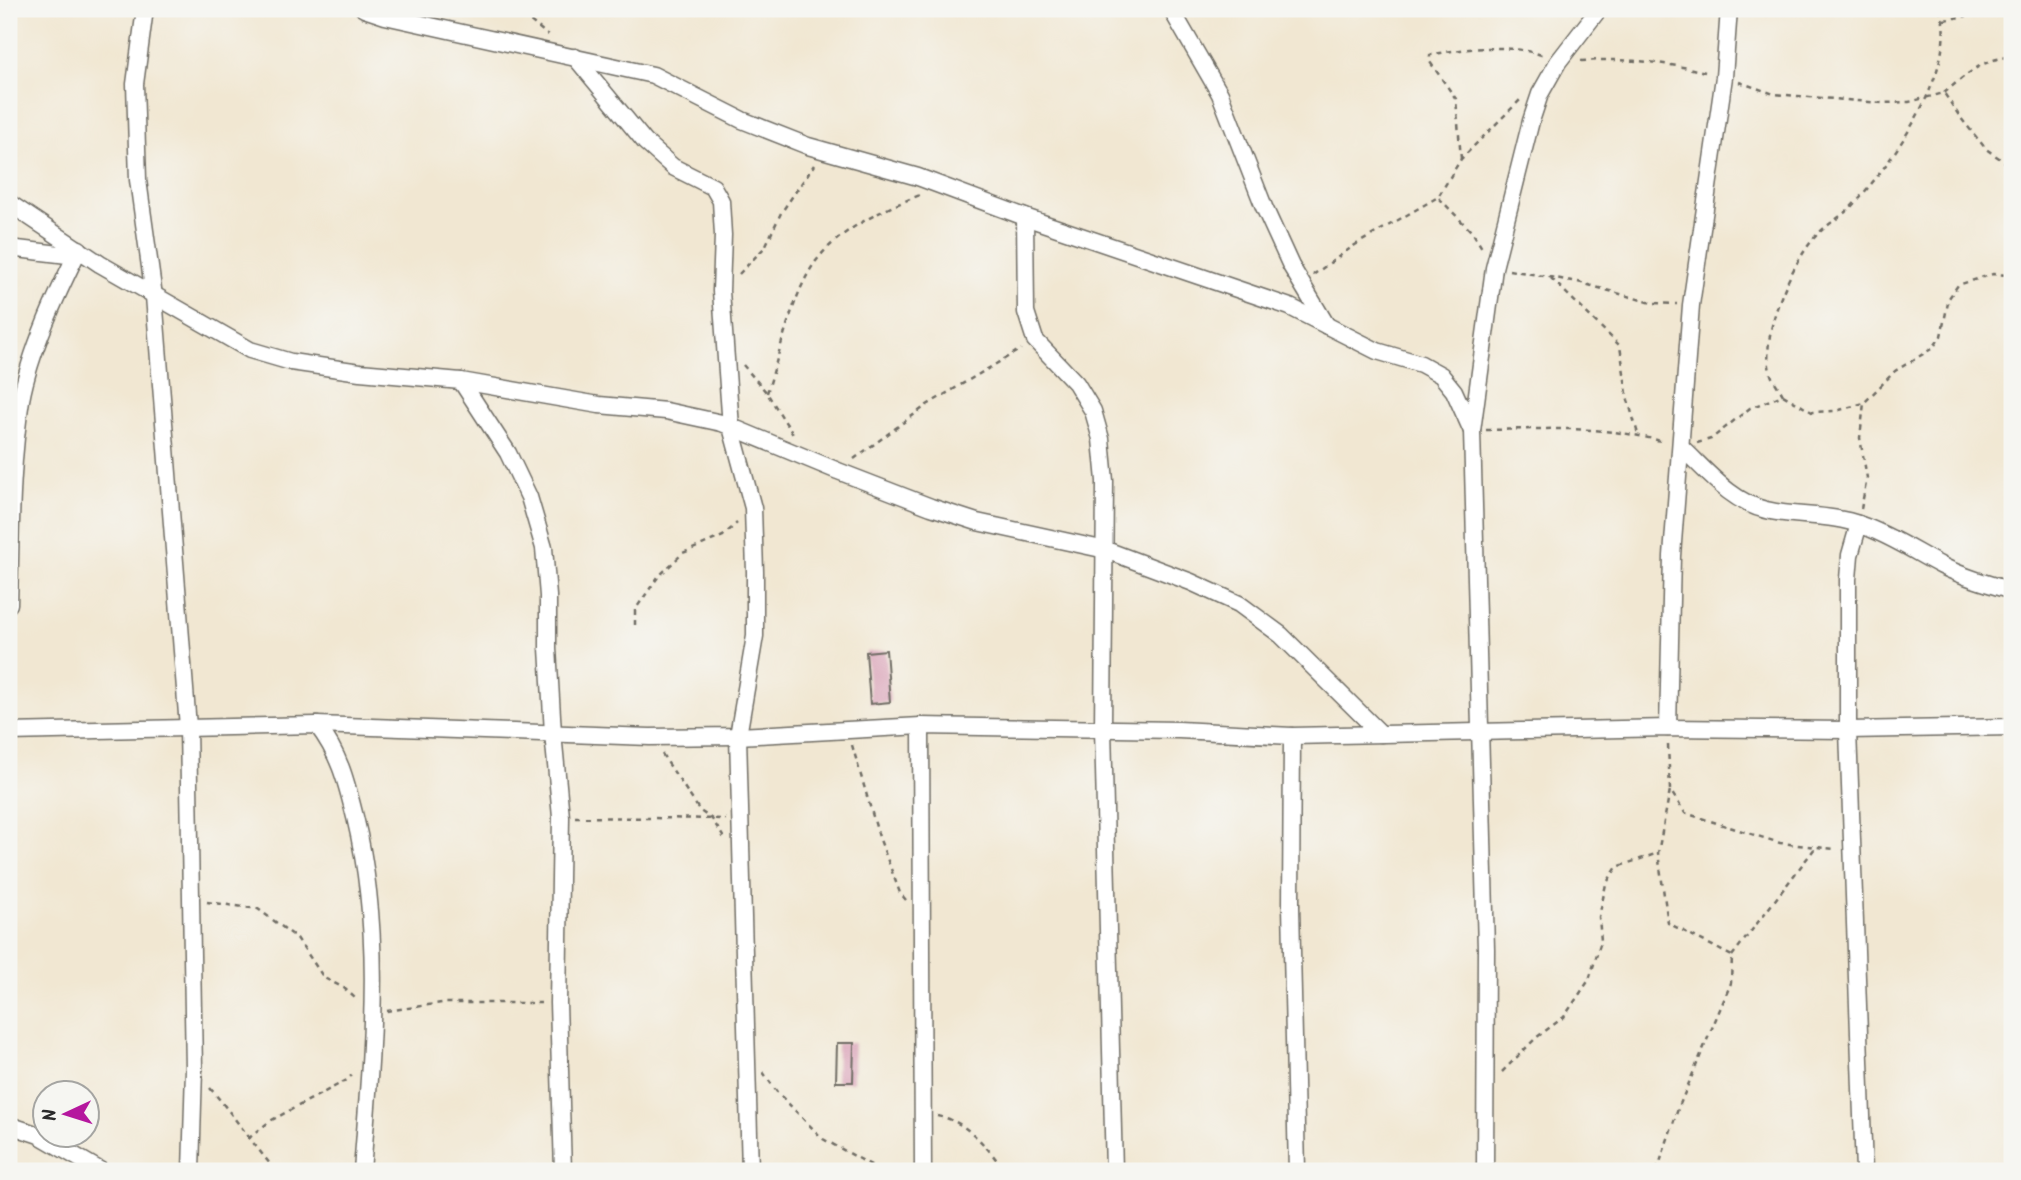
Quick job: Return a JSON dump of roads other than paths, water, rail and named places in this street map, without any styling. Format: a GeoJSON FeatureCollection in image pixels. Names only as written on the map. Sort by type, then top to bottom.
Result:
{"type":"FeatureCollection","features":[{"type":"Feature","properties":{"kind":"street"},"geometry":{"type":"LineString","coordinates":[[145,9],[135,84],[138,180],[154,296],[188,727],[194,1069],[191,1171]]}},
{"type":"Feature","properties":{"kind":"street"},"geometry":{"type":"LineString","coordinates":[[364,9],[385,16],[653,75],[742,120],[825,150],[942,186],[1024,217],[1290,307],[1377,351],[1421,364],[1441,375],[1454,391],[1472,431]]}},
{"type":"Feature","properties":{"kind":"street"},"geometry":{"type":"LineString","coordinates":[[1171,9],[1220,94],[1264,207],[1300,281],[1328,327]]}},
{"type":"Feature","properties":{"kind":"street"},"geometry":{"type":"LineString","coordinates":[[1668,728],[1672,556],[1691,305],[1724,77],[1729,9]]}},
{"type":"Feature","properties":{"kind":"street"},"geometry":{"type":"LineString","coordinates":[[1485,1171],[1486,949],[1472,431],[1494,268],[1531,121],[1540,94],[1558,62],[1594,12]]}},
{"type":"Feature","properties":{"kind":"street"},"geometry":{"type":"LineString","coordinates":[[575,57],[645,142],[673,167],[713,187],[721,201],[721,291],[731,427],[753,509],[755,636],[738,736],[750,1171]]}},
{"type":"Feature","properties":{"kind":"street"},"geometry":{"type":"LineString","coordinates":[[9,203],[77,253],[250,349],[291,362],[360,372],[461,381],[599,405],[666,411],[722,422],[931,507],[977,522],[1106,550],[1191,582],[1238,604],[1281,635],[1381,734]]}},
{"type":"Feature","properties":{"kind":"street"},"geometry":{"type":"LineString","coordinates":[[1024,217],[1026,312],[1035,340],[1076,383],[1093,411],[1101,439],[1105,481],[1103,728],[1114,1171]]}},
{"type":"Feature","properties":{"kind":"street"},"geometry":{"type":"LineString","coordinates":[[9,248],[77,253]]}},
{"type":"Feature","properties":{"kind":"street"},"geometry":{"type":"LineString","coordinates":[[9,604],[12,493],[21,399],[43,327],[77,253]]}},
{"type":"Feature","properties":{"kind":"street"},"geometry":{"type":"LineString","coordinates":[[461,381],[513,464],[529,497],[544,548],[552,733],[561,817],[558,1003],[563,1171]]}},
{"type":"Feature","properties":{"kind":"street"},"geometry":{"type":"LineString","coordinates":[[1681,447],[1728,491],[1746,503],[1764,510],[1858,524],[1910,547],[1941,566],[2012,591]]}},
{"type":"Feature","properties":{"kind":"street"},"geometry":{"type":"LineString","coordinates":[[1858,524],[1850,555],[1848,579],[1848,730],[1864,1171]]}},
{"type":"Feature","properties":{"kind":"street"},"geometry":{"type":"LineString","coordinates":[[317,724],[332,745],[343,769],[363,849],[372,913],[372,1013],[362,1171]]}},
{"type":"Feature","properties":{"kind":"street"},"geometry":{"type":"LineString","coordinates":[[9,732],[317,724],[650,737],[738,736],[921,726],[1179,730],[1292,736],[1668,728],[1848,730],[2012,727]]}},
{"type":"Feature","properties":{"kind":"street"},"geometry":{"type":"LineString","coordinates":[[921,726],[923,1171]]}},
{"type":"Feature","properties":{"kind":"street"},"geometry":{"type":"LineString","coordinates":[[1292,736],[1291,906],[1297,1171]]}},
{"type":"Feature","properties":{"kind":"street"},"geometry":{"type":"LineString","coordinates":[[9,1125],[39,1135],[101,1171]]}}]}
